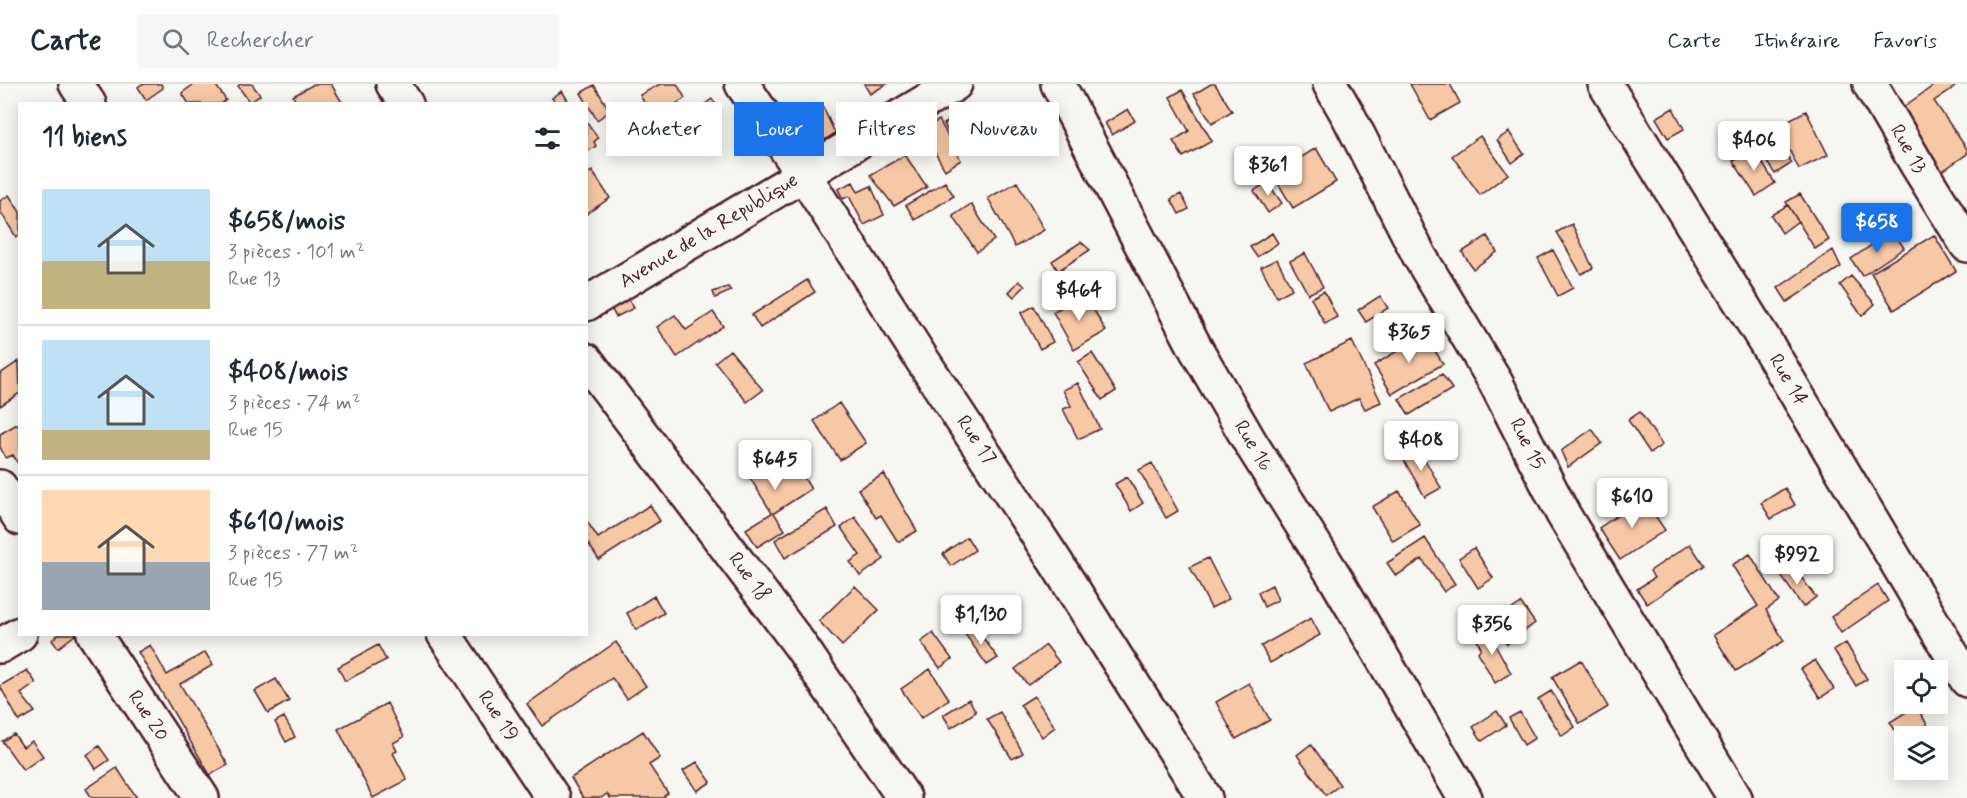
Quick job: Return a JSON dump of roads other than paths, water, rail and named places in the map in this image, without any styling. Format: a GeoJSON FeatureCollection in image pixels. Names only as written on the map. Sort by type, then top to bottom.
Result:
{"type":"FeatureCollection","features":[{"type":"Feature","properties":{"kind":"street"},"geometry":{"type":"LineString","coordinates":[[76,84],[88,102]]}},
{"type":"Feature","properties":{"kind":"street"},"geometry":{"type":"LineString","coordinates":[[393,84],[405,102]]}},
{"type":"Feature","properties":{"kind":"street","name":"Rue 17"},"geometry":{"type":"LineString","coordinates":[[742,84],[804,175],[1049,552],[1205,798]]}},
{"type":"Feature","properties":{"kind":"street","name":"Avenue de la Republique"},"geometry":{"type":"LineString","coordinates":[[588,303],[955,84]]}},
{"type":"Feature","properties":{"kind":"street","name":"Rue 16"},"geometry":{"type":"LineString","coordinates":[[1058,84],[1208,370],[1366,629],[1465,798]]}},
{"type":"Feature","properties":{"kind":"street","name":"Rue 15"},"geometry":{"type":"LineString","coordinates":[[1330,84],[1420,257],[1496,383],[1563,514],[1735,798]]}},
{"type":"Feature","properties":{"kind":"street","name":"Rue 14"},"geometry":{"type":"LineString","coordinates":[[1605,84],[1766,343],[1967,680]]}},
{"type":"Feature","properties":{"kind":"street","name":"Rue 13"},"geometry":{"type":"LineString","coordinates":[[1870,84],[1967,245]]}},
{"type":"Feature","properties":{"kind":"street","name":"Rue 18"},"geometry":{"type":"LineString","coordinates":[[588,363],[800,645],[904,798]]}},
{"type":"Feature","properties":{"kind":"street"},"geometry":{"type":"LineString","coordinates":[[0,487],[18,515]]}},
{"type":"Feature","properties":{"kind":"street"},"geometry":{"type":"LineString","coordinates":[[0,645],[18,635]]}},
{"type":"Feature","properties":{"kind":"street","name":"Rue 20"},"geometry":{"type":"LineString","coordinates":[[95,636],[202,798]]}},
{"type":"Feature","properties":{"kind":"street","name":"Rue 19"},"geometry":{"type":"LineString","coordinates":[[445,636],[553,798]]}}]}
